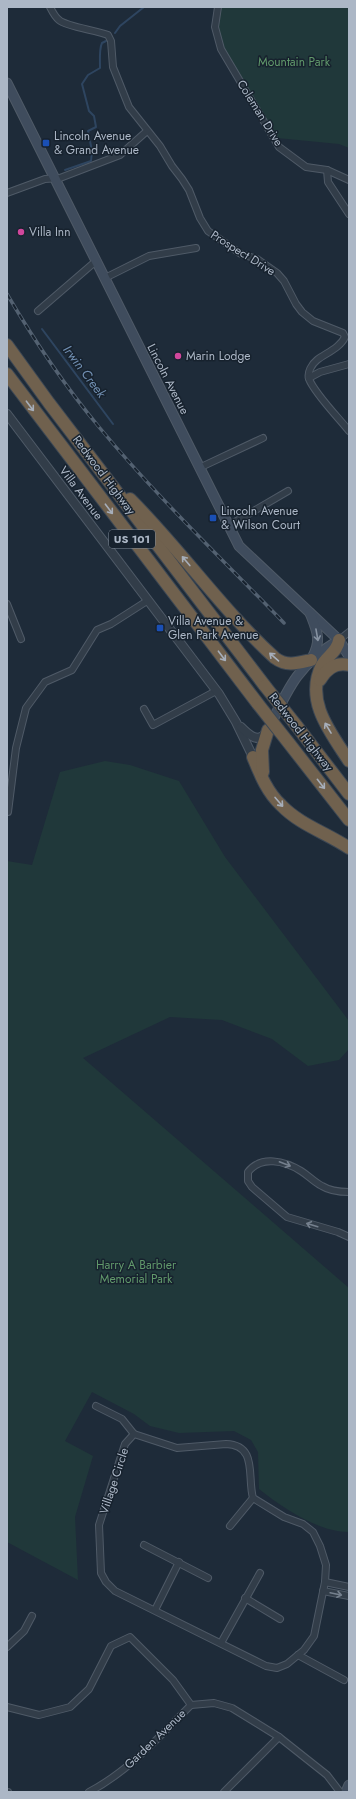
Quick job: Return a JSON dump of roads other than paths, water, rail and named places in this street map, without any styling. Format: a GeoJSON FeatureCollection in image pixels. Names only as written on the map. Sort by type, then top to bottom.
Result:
{"type":"FeatureCollection","features":[{"type":"Feature","properties":{"kind":"highway","name":"Redwood Highway"},"geometry":{"type":"LineString","coordinates":[[7,345],[97,466],[349,794]]}},
{"type":"Feature","properties":{"kind":"highway","name":"Redwood Highway"},"geometry":{"type":"LineString","coordinates":[[7,374],[258,704],[349,820]]}},
{"type":"Feature","properties":{"kind":"highway"},"geometry":{"type":"LineString","coordinates":[[97,466],[156,525],[216,596],[276,658],[282,663],[289,664],[311,660]]}},
{"type":"Feature","properties":{"kind":"highway"},"geometry":{"type":"LineString","coordinates":[[339,640],[337,648],[322,666],[317,686],[317,702],[320,713],[349,761]]}},
{"type":"Feature","properties":{"kind":"highway"},"geometry":{"type":"LineString","coordinates":[[317,686],[324,673],[330,668],[340,664],[349,665]]}},
{"type":"Feature","properties":{"kind":"highway"},"geometry":{"type":"LineString","coordinates":[[264,781],[262,750],[268,730]]}},
{"type":"Feature","properties":{"kind":"highway"},"geometry":{"type":"LineString","coordinates":[[253,756],[264,781],[277,801],[289,813],[349,848]]}},
{"type":"Feature","properties":{"kind":"main road","name":"Lincoln Avenue"},"geometry":{"type":"LineString","coordinates":[[7,83],[239,546],[339,640],[349,656]]}},
{"type":"Feature","properties":{"kind":"main road"},"geometry":{"type":"LineString","coordinates":[[308,610],[318,639],[316,649],[311,660]]}},
{"type":"Feature","properties":{"kind":"main road"},"geometry":{"type":"LineString","coordinates":[[268,730],[291,684],[311,660],[339,640]]}},
{"type":"Feature","properties":{"kind":"main road"},"geometry":{"type":"LineString","coordinates":[[346,1792],[349,1785]]}},
{"type":"Feature","properties":{"kind":"street","name":"Prospect Drive"},"geometry":{"type":"LineString","coordinates":[[50,7],[59,21],[108,35],[111,41],[113,66],[130,108],[160,146],[185,184],[200,218],[208,231],[241,254],[257,259],[277,273],[284,281],[296,304],[313,321],[343,333],[345,337],[342,342],[315,361],[310,368],[309,378]]}},
{"type":"Feature","properties":{"kind":"street","name":"Coleman Drive"},"geometry":{"type":"LineString","coordinates":[[218,7],[215,27],[221,49],[279,147],[306,167],[327,170],[349,180]]}},
{"type":"Feature","properties":{"kind":"street"},"geometry":{"type":"LineString","coordinates":[[7,193],[46,179],[60,178],[120,155],[147,131]]}},
{"type":"Feature","properties":{"kind":"street"},"geometry":{"type":"LineString","coordinates":[[327,170],[328,182],[349,214]]}},
{"type":"Feature","properties":{"kind":"street"},"geometry":{"type":"LineString","coordinates":[[105,278],[149,256],[196,248]]}},
{"type":"Feature","properties":{"kind":"street"},"geometry":{"type":"LineString","coordinates":[[38,310],[96,261]]}},
{"type":"Feature","properties":{"kind":"street"},"geometry":{"type":"LineString","coordinates":[[349,364],[320,372],[309,378],[320,395],[349,430]]}},
{"type":"Feature","properties":{"kind":"street","name":"Villa Avenue"},"geometry":{"type":"LineString","coordinates":[[7,414],[216,691],[236,722],[253,756]]}},
{"type":"Feature","properties":{"kind":"street"},"geometry":{"type":"LineString","coordinates":[[199,468],[263,438]]}},
{"type":"Feature","properties":{"kind":"street"},"geometry":{"type":"LineString","coordinates":[[228,526],[288,490]]}},
{"type":"Feature","properties":{"kind":"street"},"geometry":{"type":"LineString","coordinates":[[8,812],[16,748],[26,708],[45,682],[72,670],[97,630],[111,624],[147,601]]}},
{"type":"Feature","properties":{"kind":"street"},"geometry":{"type":"LineString","coordinates":[[7,604],[21,639]]}},
{"type":"Feature","properties":{"kind":"street"},"geometry":{"type":"LineString","coordinates":[[339,640],[349,632]]}},
{"type":"Feature","properties":{"kind":"street"},"geometry":{"type":"LineString","coordinates":[[144,709],[153,725],[216,691]]}},
{"type":"Feature","properties":{"kind":"street","name":"Villa Avenue"},"geometry":{"type":"LineString","coordinates":[[236,722],[254,738],[261,738],[268,730]]}},
{"type":"Feature","properties":{"kind":"street"},"geometry":{"type":"LineString","coordinates":[[349,1192],[326,1188],[301,1171],[277,1161],[257,1164],[248,1172],[248,1181],[252,1187],[287,1217],[338,1232],[349,1237]]}},
{"type":"Feature","properties":{"kind":"street"},"geometry":{"type":"LineString","coordinates":[[96,1406],[122,1419],[134,1434]]}},
{"type":"Feature","properties":{"kind":"street","name":"Village Circle"},"geometry":{"type":"LineString","coordinates":[[134,1434],[177,1448],[226,1444],[234,1444],[241,1447],[249,1460],[249,1483],[253,1498],[284,1517],[303,1524],[313,1532],[320,1546],[326,1565],[325,1582],[314,1636],[304,1650],[287,1664],[277,1668],[266,1666],[115,1591],[106,1582],[101,1573],[99,1525],[125,1444],[134,1434]]}},
{"type":"Feature","properties":{"kind":"street"},"geometry":{"type":"LineString","coordinates":[[230,1526],[253,1498]]}},
{"type":"Feature","properties":{"kind":"street"},"geometry":{"type":"LineString","coordinates":[[144,1545],[208,1578]]}},
{"type":"Feature","properties":{"kind":"street"},"geometry":{"type":"LineString","coordinates":[[155,1610],[179,1562]]}},
{"type":"Feature","properties":{"kind":"street"},"geometry":{"type":"LineString","coordinates":[[221,1643],[260,1573]]}},
{"type":"Feature","properties":{"kind":"street"},"geometry":{"type":"LineString","coordinates":[[325,1582],[349,1587]]}},
{"type":"Feature","properties":{"kind":"street"},"geometry":{"type":"LineString","coordinates":[[323,1591],[349,1596]]}},
{"type":"Feature","properties":{"kind":"street"},"geometry":{"type":"LineString","coordinates":[[245,1598],[280,1619]]}},
{"type":"Feature","properties":{"kind":"street"},"geometry":{"type":"LineString","coordinates":[[7,1647],[24,1631],[32,1616]]}},
{"type":"Feature","properties":{"kind":"street"},"geometry":{"type":"LineString","coordinates":[[7,1707],[39,1715],[70,1707],[89,1689],[111,1646],[130,1637],[173,1680],[191,1705]]}},
{"type":"Feature","properties":{"kind":"street"},"geometry":{"type":"LineString","coordinates":[[298,1655],[344,1680]]}},
{"type":"Feature","properties":{"kind":"street","name":"Garden Avenue"},"geometry":{"type":"LineString","coordinates":[[89,1792],[109,1782],[142,1754],[191,1705],[214,1703],[232,1708],[279,1737],[327,1776],[340,1792]]}},
{"type":"Feature","properties":{"kind":"street"},"geometry":{"type":"LineString","coordinates":[[224,1792],[279,1737]]}},
{"type":"Feature","properties":{"kind":"waterway"},"geometry":{"type":"LineString","coordinates":[[115,33],[120,26],[144,7]]}},
{"type":"Feature","properties":{"kind":"waterway"},"geometry":{"type":"LineString","coordinates":[[65,170],[91,161],[92,151],[88,131],[96,127],[94,116],[89,111],[82,84],[88,75],[100,68],[101,45],[106,41]]}},
{"type":"Feature","properties":{"kind":"waterway","name":"Irwin Creek"},"geometry":{"type":"LineString","coordinates":[[42,329],[113,424]]}},
{"type":"Feature","properties":{"kind":"railway"},"geometry":{"type":"LineString","coordinates":[[7,294],[50,362],[99,427],[143,478],[284,623]]}},
{"type":"Feature","properties":{"kind":"place","name":"Lincoln Avenue & Grand Avenue"},"geometry":{"type":"Point","coordinates":[46,143]}},
{"type":"Feature","properties":{"kind":"place","name":"Villa Inn"},"geometry":{"type":"Point","coordinates":[21,232]}},
{"type":"Feature","properties":{"kind":"place","name":"Marin Lodge"},"geometry":{"type":"Point","coordinates":[178,356]}},
{"type":"Feature","properties":{"kind":"place","name":"Lincoln Avenue & Wilson Court"},"geometry":{"type":"Point","coordinates":[213,518]}},
{"type":"Feature","properties":{"kind":"place","name":"Villa Avenue & Glen Park Avenue"},"geometry":{"type":"Point","coordinates":[160,628]}},
{"type":"Feature","properties":{"kind":"park label","name":"Mountain Park"},"geometry":{"type":"Point","coordinates":[294,62]}},
{"type":"Feature","properties":{"kind":"park label","name":"Harry A Barbier Memorial Park"},"geometry":{"type":"Point","coordinates":[136,1272]}}]}
